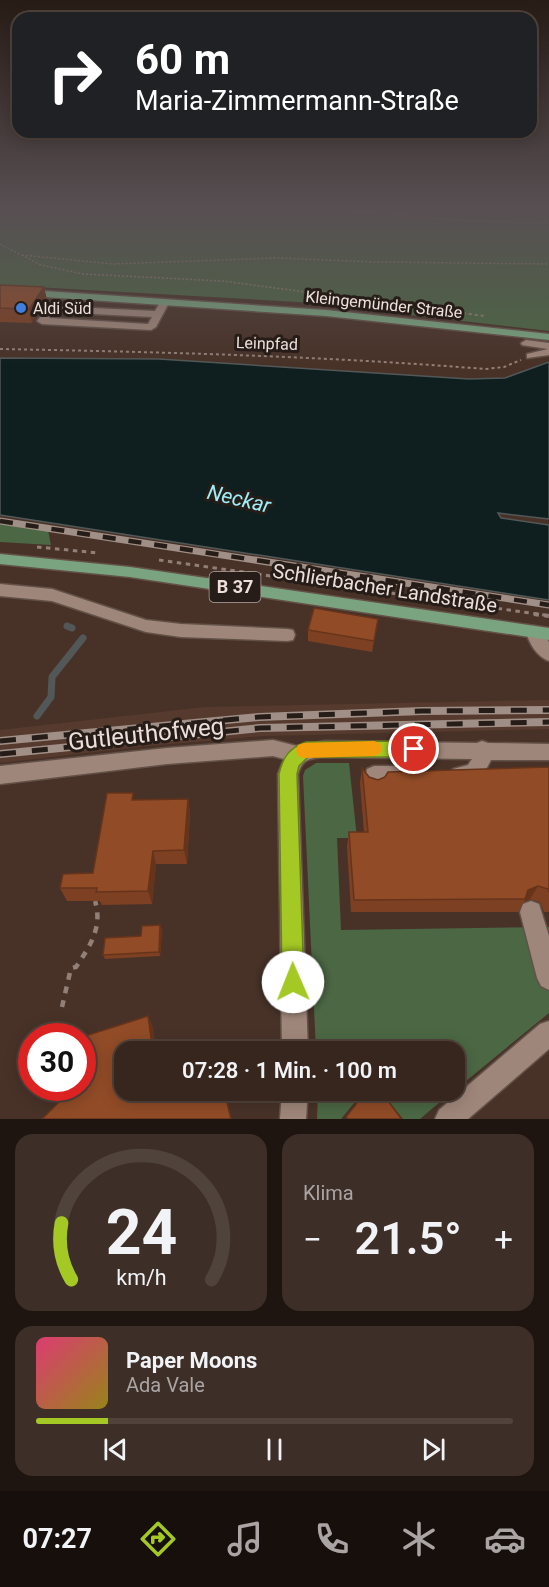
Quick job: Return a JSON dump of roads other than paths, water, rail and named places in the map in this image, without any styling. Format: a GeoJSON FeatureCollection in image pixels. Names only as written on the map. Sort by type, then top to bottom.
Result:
{"type":"FeatureCollection","features":[{"type":"Feature","properties":{"kind":"main road","name":"Kleingemünder Straße"},"geometry":{"type":"LineString","coordinates":[[0,291],[337,314],[549,338]]}},
{"type":"Feature","properties":{"kind":"main road","name":"Schlierbacher Landstraße"},"geometry":{"type":"LineString","coordinates":[[0,559],[130,572],[542,633]]}},
{"type":"Feature","properties":{"kind":"street"},"geometry":{"type":"LineString","coordinates":[[158,314],[51,309],[42,321],[151,327],[158,314],[165,301]]}},
{"type":"Feature","properties":{"kind":"street"},"geometry":{"type":"LineString","coordinates":[[526,343],[549,346]]}},
{"type":"Feature","properties":{"kind":"street"},"geometry":{"type":"LineString","coordinates":[[531,356],[549,352]]}},
{"type":"Feature","properties":{"kind":"street"},"geometry":{"type":"LineString","coordinates":[[0,590],[46,593],[130,622],[170,630],[196,633],[259,631],[287,635]]}},
{"type":"Feature","properties":{"kind":"street"},"geometry":{"type":"LineString","coordinates":[[542,633],[536,639],[549,654]]}},
{"type":"Feature","properties":{"kind":"street","name":"Gutleuthofweg"},"geometry":{"type":"LineString","coordinates":[[0,775],[167,756],[273,748],[297,754]]}},
{"type":"Feature","properties":{"kind":"street"},"geometry":{"type":"LineString","coordinates":[[295,1041],[288,774],[297,754],[306,750],[325,749],[482,749],[549,752]]}},
{"type":"Feature","properties":{"kind":"street"},"geometry":{"type":"LineString","coordinates":[[374,783],[374,775],[472,773],[480,769],[483,763],[482,749]]}},
{"type":"Feature","properties":{"kind":"street"},"geometry":{"type":"LineString","coordinates":[[531,912],[549,978]]}},
{"type":"Feature","properties":{"kind":"street"},"geometry":{"type":"LineString","coordinates":[[448,1119],[549,1034]]}},
{"type":"Feature","properties":{"kind":"street"},"geometry":{"type":"LineString","coordinates":[[293,1119],[295,1101]]}},
{"type":"Feature","properties":{"kind":"water","name":"Neckar"},"geometry":{"type":"Polygon","coordinates":[[[0,358],[159,359],[469,379],[505,378],[549,362],[549,519],[498,513],[501,518],[549,525],[549,600],[0,515],[0,358]]]}},
{"type":"Feature","properties":{"kind":"waterway"},"geometry":{"type":"LineString","coordinates":[[67,626],[72,628]]}},
{"type":"Feature","properties":{"kind":"waterway"},"geometry":{"type":"LineString","coordinates":[[37,716],[51,697],[52,677],[83,638]]}},
{"type":"Feature","properties":{"kind":"railway"},"geometry":{"type":"LineString","coordinates":[[0,521],[549,605]]}},
{"type":"Feature","properties":{"kind":"railway"},"geometry":{"type":"LineString","coordinates":[[0,741],[259,717],[422,711],[549,710]]}},
{"type":"Feature","properties":{"kind":"railway"},"geometry":{"type":"LineString","coordinates":[[0,754],[260,728],[549,722]]}},
{"type":"Feature","properties":{"kind":"place","name":"Aldi Süd"},"geometry":{"type":"Point","coordinates":[21,308]}}]}
